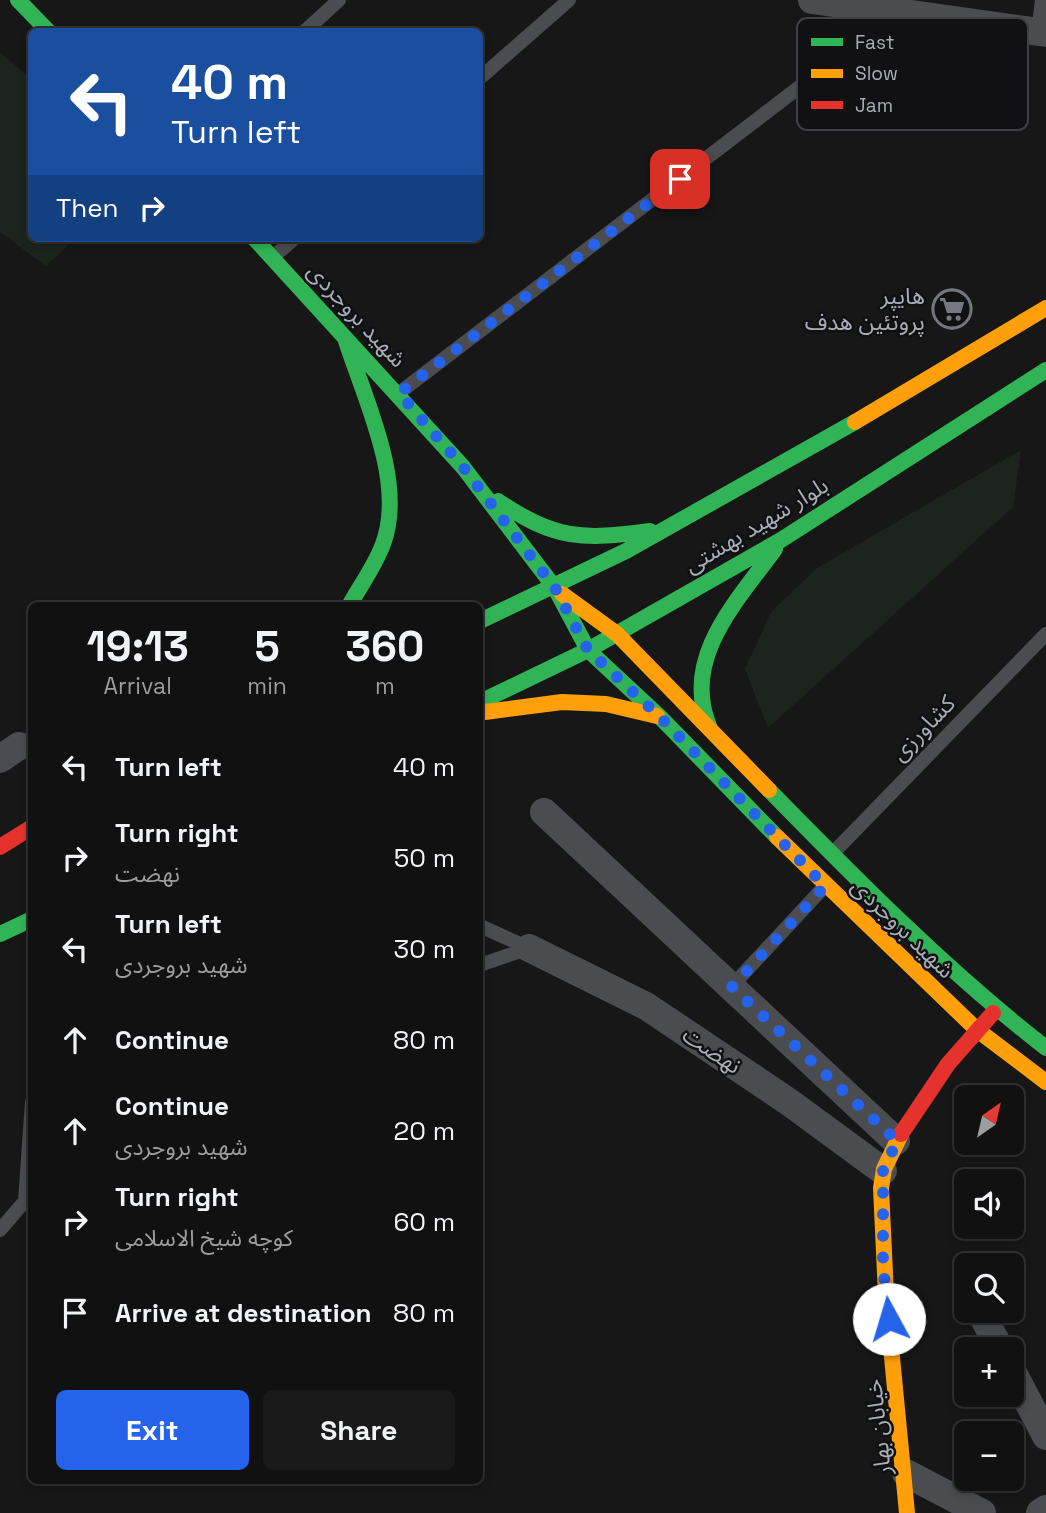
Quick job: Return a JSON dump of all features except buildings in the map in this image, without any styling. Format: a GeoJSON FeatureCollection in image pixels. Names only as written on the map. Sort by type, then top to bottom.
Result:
{"type":"FeatureCollection","features":[{"type":"Feature","properties":{"kind":"street"},"geometry":{"type":"LineString","coordinates":[[18,0],[45,28]]}},
{"type":"Feature","properties":{"kind":"street"},"geometry":{"type":"LineString","coordinates":[[812,0],[934,18]]}},
{"type":"Feature","properties":{"kind":"street","name":"شهید بروجردی"},"geometry":{"type":"LineString","coordinates":[[258,242],[399,393],[463,467],[555,588],[588,650],[660,717],[825,886],[976,1029],[1046,1082]]}},
{"type":"Feature","properties":{"kind":"street","name":"بلوار شهید بهشتی"},"geometry":{"type":"LineString","coordinates":[[483,620],[555,588],[672,527],[1046,308]]}},
{"type":"Feature","properties":{"kind":"street"},"geometry":{"type":"LineString","coordinates":[[343,332],[386,465],[391,505],[383,544],[351,602]]}},
{"type":"Feature","properties":{"kind":"street","name":"بلوار شهید بهشتی"},"geometry":{"type":"LineString","coordinates":[[483,701],[588,650],[781,540],[1046,370]]}},
{"type":"Feature","properties":{"kind":"street"},"geometry":{"type":"LineString","coordinates":[[463,467],[496,499],[537,526],[576,535],[614,536],[672,527]]}},
{"type":"Feature","properties":{"kind":"street"},"geometry":{"type":"LineString","coordinates":[[709,726],[700,701],[700,675],[707,651],[781,540]]}},
{"type":"Feature","properties":{"kind":"street","name":"شهید بروجردی"},"geometry":{"type":"LineString","coordinates":[[555,588],[617,634],[832,854],[997,1010],[1046,1048]]}},
{"type":"Feature","properties":{"kind":"street"},"geometry":{"type":"LineString","coordinates":[[483,713],[562,702],[606,704],[660,717]]}},
{"type":"Feature","properties":{"kind":"street"},"geometry":{"type":"LineString","coordinates":[[544,812],[897,1141]]}},
{"type":"Feature","properties":{"kind":"street"},"geometry":{"type":"LineString","coordinates":[[0,847],[28,830]]}},
{"type":"Feature","properties":{"kind":"street"},"geometry":{"type":"LineString","coordinates":[[0,934],[28,921]]}},
{"type":"Feature","properties":{"kind":"street","name":"نهضت"},"geometry":{"type":"LineString","coordinates":[[530,948],[646,1006],[789,1102],[883,1171]]}},
{"type":"Feature","properties":{"kind":"street","name":"خیابان بهار"},"geometry":{"type":"LineString","coordinates":[[907,1513],[906,1473],[883,1267],[883,1171],[897,1141],[976,1029],[997,1010]]}},
{"type":"Feature","properties":{"kind":"street"},"geometry":{"type":"LineString","coordinates":[[1024,1394],[1046,1436]]}},
{"type":"Feature","properties":{"kind":"street"},"geometry":{"type":"LineString","coordinates":[[906,1473],[982,1513]]}},
{"type":"Feature","properties":{"kind":"street"},"geometry":{"type":"LineString","coordinates":[[1040,1513],[1046,1509]]}},
{"type":"Feature","properties":{"kind":"lane"},"geometry":{"type":"LineString","coordinates":[[308,28],[339,0]]}},
{"type":"Feature","properties":{"kind":"lane"},"geometry":{"type":"LineString","coordinates":[[483,75],[569,0]]}},
{"type":"Feature","properties":{"kind":"lane"},"geometry":{"type":"LineString","coordinates":[[1042,0],[1042,32]]}},
{"type":"Feature","properties":{"kind":"lane"},"geometry":{"type":"LineString","coordinates":[[889,18],[896,13]]}},
{"type":"Feature","properties":{"kind":"lane"},"geometry":{"type":"LineString","coordinates":[[399,393],[797,89]]}},
{"type":"Feature","properties":{"kind":"lane"},"geometry":{"type":"LineString","coordinates":[[272,258],[290,242]]}},
{"type":"Feature","properties":{"kind":"lane","name":"کشاورزی"},"geometry":{"type":"LineString","coordinates":[[832,854],[1046,634]]}},
{"type":"Feature","properties":{"kind":"lane"},"geometry":{"type":"LineString","coordinates":[[732,987],[825,886]]}},
{"type":"Feature","properties":{"kind":"lane"},"geometry":{"type":"LineString","coordinates":[[483,927],[530,948]]}},
{"type":"Feature","properties":{"kind":"lane"},"geometry":{"type":"LineString","coordinates":[[483,964],[530,948]]}},
{"type":"Feature","properties":{"kind":"lane"},"geometry":{"type":"LineString","coordinates":[[0,1230],[25,1201],[28,1159]]}},
{"type":"Feature","properties":{"kind":"shaded area"},"geometry":{"type":"Polygon","coordinates":[[[0,52],[28,76],[28,242],[72,242],[46,266],[0,232],[0,52]]]}},
{"type":"Feature","properties":{"kind":"shaded area"},"geometry":{"type":"Polygon","coordinates":[[[1021,450],[1013,507],[768,728],[745,669],[771,612],[817,568],[1021,450]]]}},
{"type":"Feature","properties":{"kind":"traffic: fast"},"geometry":{"type":"LineString","coordinates":[[18,0],[45,28]]}},
{"type":"Feature","properties":{"kind":"traffic: fast"},"geometry":{"type":"LineString","coordinates":[[258,242],[463,467],[555,588],[588,650],[660,717],[777,837]]}},
{"type":"Feature","properties":{"kind":"traffic: fast"},"geometry":{"type":"LineString","coordinates":[[346,341],[380,442],[390,495],[389,520],[383,544],[351,602]]}},
{"type":"Feature","properties":{"kind":"traffic: fast"},"geometry":{"type":"LineString","coordinates":[[483,701],[588,650],[781,540],[1046,370]]}},
{"type":"Feature","properties":{"kind":"traffic: fast"},"geometry":{"type":"LineString","coordinates":[[483,620],[626,551],[855,422]]}},
{"type":"Feature","properties":{"kind":"traffic: fast"},"geometry":{"type":"LineString","coordinates":[[498,501],[536,523],[570,534],[606,536],[650,531]]}},
{"type":"Feature","properties":{"kind":"traffic: fast"},"geometry":{"type":"LineString","coordinates":[[709,726],[702,701],[702,677],[708,654],[730,610],[775,549]]}},
{"type":"Feature","properties":{"kind":"traffic: fast"},"geometry":{"type":"LineString","coordinates":[[769,790],[938,956],[1046,1048]]}},
{"type":"Feature","properties":{"kind":"traffic: fast"},"geometry":{"type":"LineString","coordinates":[[0,934],[28,921]]}},
{"type":"Feature","properties":{"kind":"traffic: slow"},"geometry":{"type":"LineString","coordinates":[[855,422],[1046,308]]}},
{"type":"Feature","properties":{"kind":"traffic: slow"},"geometry":{"type":"LineString","coordinates":[[562,594],[617,634],[769,790]]}},
{"type":"Feature","properties":{"kind":"traffic: slow"},"geometry":{"type":"LineString","coordinates":[[485,712],[562,702],[606,704],[657,716]]}},
{"type":"Feature","properties":{"kind":"traffic: slow"},"geometry":{"type":"LineString","coordinates":[[777,837],[976,1029],[1046,1082]]}},
{"type":"Feature","properties":{"kind":"traffic: slow"},"geometry":{"type":"LineString","coordinates":[[901,1134],[884,1169],[881,1188],[886,1295],[907,1513]]}},
{"type":"Feature","properties":{"kind":"traffic: jam"},"geometry":{"type":"LineString","coordinates":[[0,847],[28,830]]}},
{"type":"Feature","properties":{"kind":"traffic: jam"},"geometry":{"type":"LineString","coordinates":[[901,1134],[948,1064],[993,1013]]}},
{"type":"Feature","properties":{"kind":"place","name":"هایپر پروتئین هدف"},"geometry":{"type":"Point","coordinates":[952,309]}},
{"type":"Feature","properties":{"kind":"route"},"geometry":{"type":"LineString","coordinates":[[680,179],[399,393],[463,467],[555,588],[588,650],[660,717],[825,886],[732,987],[897,1141],[883,1171],[883,1267],[889,1319]]}}]}
